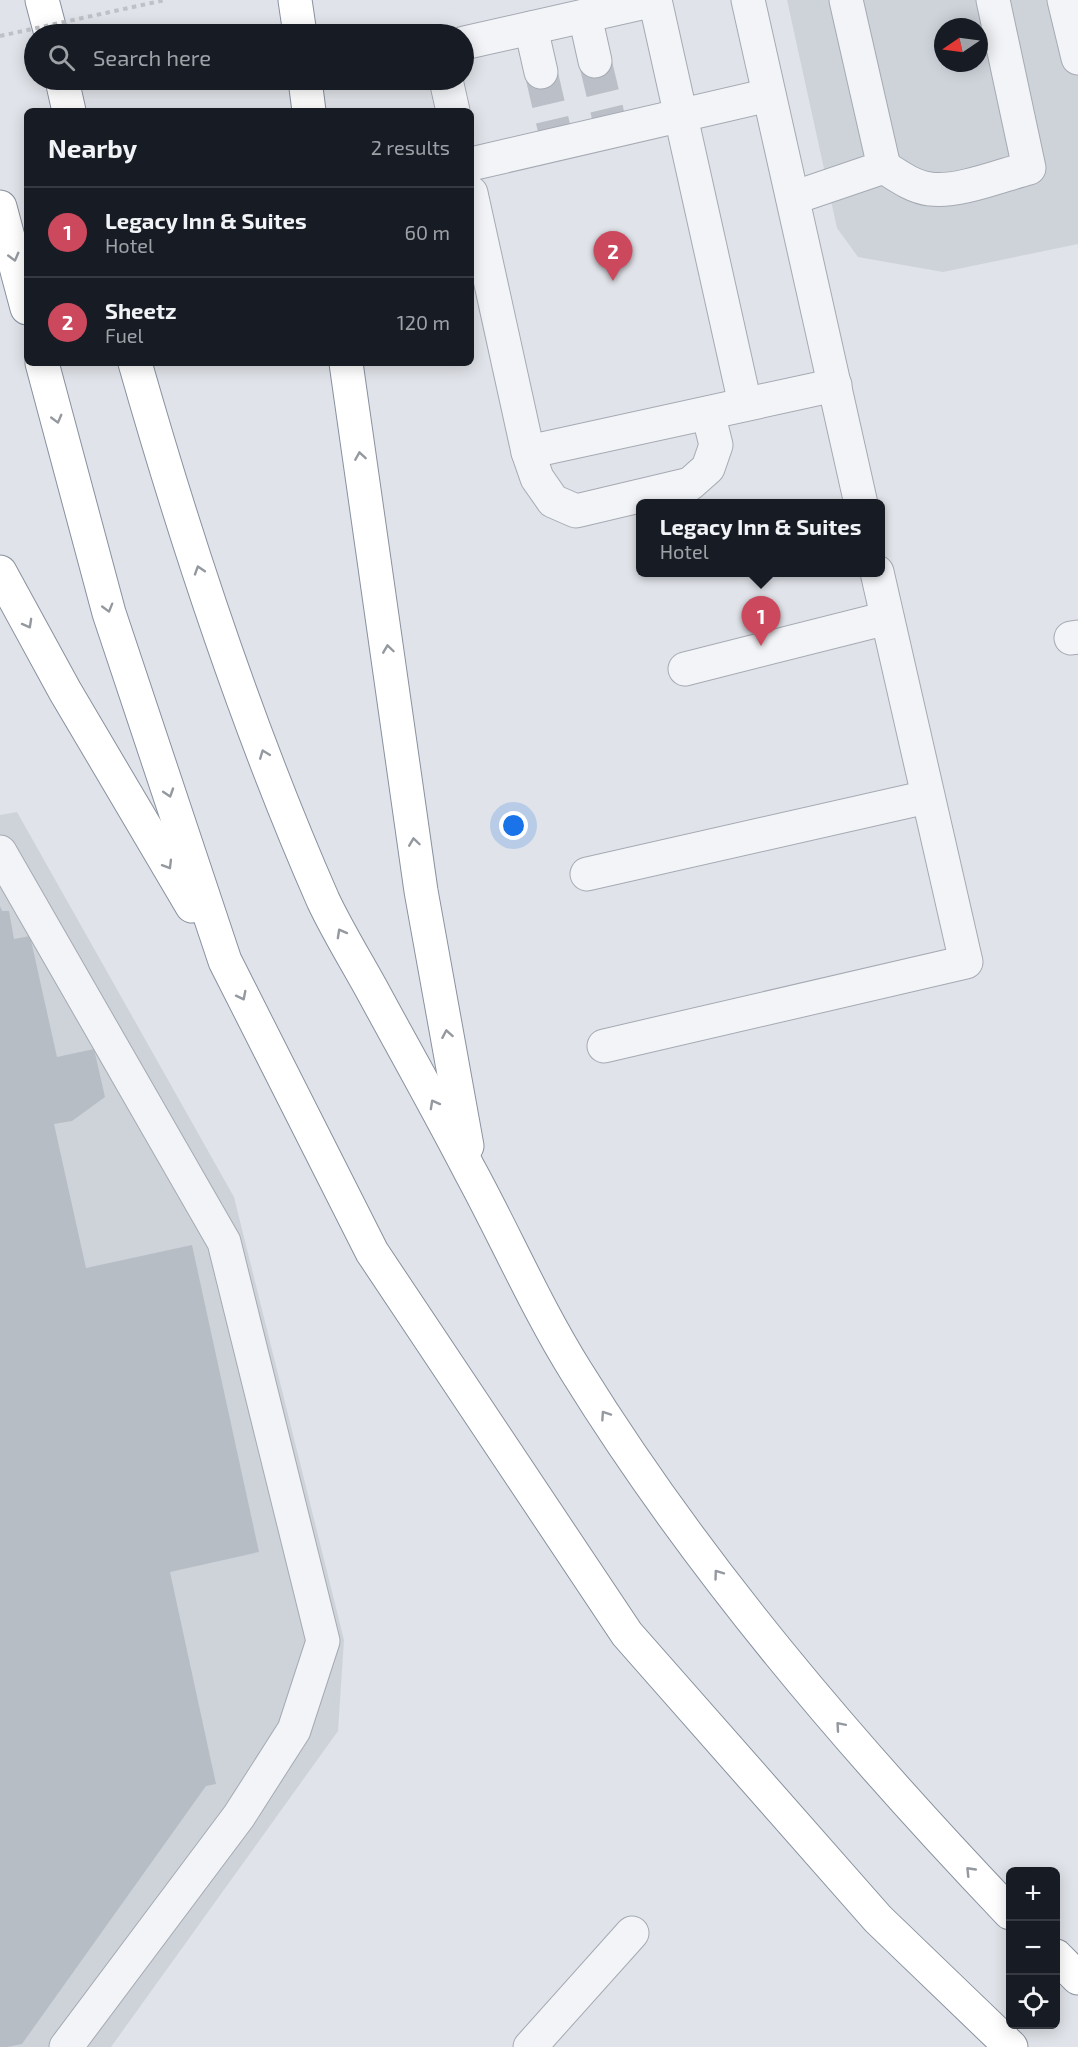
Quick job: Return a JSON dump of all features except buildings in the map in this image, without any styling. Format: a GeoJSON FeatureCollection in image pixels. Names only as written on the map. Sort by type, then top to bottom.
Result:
{"type":"FeatureCollection","features":[{"type":"Feature","properties":{"kind":"highway"},"geometry":{"type":"LineString","coordinates":[[42,0],[48,24]]}},
{"type":"Feature","properties":{"kind":"highway"},"geometry":{"type":"LineString","coordinates":[[295,0],[299,24]]}},
{"type":"Feature","properties":{"kind":"highway"},"geometry":{"type":"LineString","coordinates":[[64,90],[68,108]]}},
{"type":"Feature","properties":{"kind":"highway"},"geometry":{"type":"LineString","coordinates":[[306,90],[309,108]]}},
{"type":"Feature","properties":{"kind":"highway"},"geometry":{"type":"LineString","coordinates":[[0,207],[24,297]]}},
{"type":"Feature","properties":{"kind":"highway"},"geometry":{"type":"LineString","coordinates":[[43,366],[109,614],[225,961]]}},
{"type":"Feature","properties":{"kind":"highway"},"geometry":{"type":"LineString","coordinates":[[136,366],[160,453],[210,605],[265,756],[325,904],[472,1174],[574,1368],[639,1465],[742,1607],[816,1698],[931,1830],[1006,1908]]}},
{"type":"Feature","properties":{"kind":"highway"},"geometry":{"type":"LineString","coordinates":[[346,366],[421,891],[472,1174]]}},
{"type":"Feature","properties":{"kind":"highway"},"geometry":{"type":"LineString","coordinates":[[0,572],[65,691],[225,961],[372,1252],[627,1634],[878,1919],[1011,2047]]}},
{"type":"Feature","properties":{"kind":"highway"},"geometry":{"type":"LineString","coordinates":[[1060,1960],[1078,1978]]}},
{"type":"Feature","properties":{"kind":"lane"},"geometry":{"type":"LineString","coordinates":[[474,41],[655,0],[745,404]]}},
{"type":"Feature","properties":{"kind":"lane"},"geometry":{"type":"LineString","coordinates":[[748,0],[860,499]]}},
{"type":"Feature","properties":{"kind":"lane"},"geometry":{"type":"LineString","coordinates":[[846,0],[884,167],[906,181],[930,189],[959,187],[1029,168],[993,0]]}},
{"type":"Feature","properties":{"kind":"lane"},"geometry":{"type":"LineString","coordinates":[[1064,0],[1078,58]]}},
{"type":"Feature","properties":{"kind":"lane"},"geometry":{"type":"LineString","coordinates":[[585,16],[595,60]]}},
{"type":"Feature","properties":{"kind":"lane"},"geometry":{"type":"LineString","coordinates":[[531,28],[541,72]]}},
{"type":"Feature","properties":{"kind":"lane"},"geometry":{"type":"LineString","coordinates":[[448,90],[452,108]]}},
{"type":"Feature","properties":{"kind":"lane"},"geometry":{"type":"LineString","coordinates":[[474,163],[556,136],[610,124],[681,117],[769,95]]}},
{"type":"Feature","properties":{"kind":"lane"},"geometry":{"type":"LineString","coordinates":[[793,198],[884,167]]}},
{"type":"Feature","properties":{"kind":"lane"},"geometry":{"type":"LineString","coordinates":[[474,207],[528,452],[537,478],[553,501],[576,511],[690,484],[708,468],[716,445],[708,413]]}},
{"type":"Feature","properties":{"kind":"lane"},"geometry":{"type":"LineString","coordinates":[[528,452],[835,385]]}},
{"type":"Feature","properties":{"kind":"lane"},"geometry":{"type":"LineString","coordinates":[[604,1046],[966,962],[878,577]]}},
{"type":"Feature","properties":{"kind":"lane"},"geometry":{"type":"LineString","coordinates":[[685,669],[887,618]]}},
{"type":"Feature","properties":{"kind":"lane"},"geometry":{"type":"LineString","coordinates":[[587,874],[927,797]]}},
{"type":"Feature","properties":{"kind":"lane"},"geometry":{"type":"LineString","coordinates":[[0,852],[224,1242],[323,1641],[294,1730],[239,1816],[66,2047]]}},
{"type":"Feature","properties":{"kind":"lane"},"geometry":{"type":"LineString","coordinates":[[530,2047],[632,1933]]}},
{"type":"Feature","properties":{"kind":"path"},"geometry":{"type":"LineString","coordinates":[[55,24],[165,0]]}},
{"type":"Feature","properties":{"kind":"path"},"geometry":{"type":"LineString","coordinates":[[0,36],[24,31]]}},
{"type":"Feature","properties":{"kind":"shaded area"},"geometry":{"type":"Polygon","coordinates":[[[787,0],[1078,0],[1078,244],[943,272],[858,257],[837,228],[787,0]]]}},
{"type":"Feature","properties":{"kind":"shaded area"},"geometry":{"type":"Polygon","coordinates":[[[17,812],[234,1197],[344,1640],[338,1731],[111,2047],[0,2047],[0,815],[17,812]]]}},
{"type":"Feature","properties":{"kind":"tunnel"},"geometry":{"type":"LineString","coordinates":[[595,61],[608,115]]}},
{"type":"Feature","properties":{"kind":"tunnel"},"geometry":{"type":"LineString","coordinates":[[541,72],[554,128]]}},
{"type":"Feature","properties":{"kind":"place","name":"Sheetz"},"geometry":{"type":"Point","coordinates":[613,281]}},
{"type":"Feature","properties":{"kind":"place","name":"Legacy Inn & Suites"},"geometry":{"type":"Point","coordinates":[761,646]}}]}
